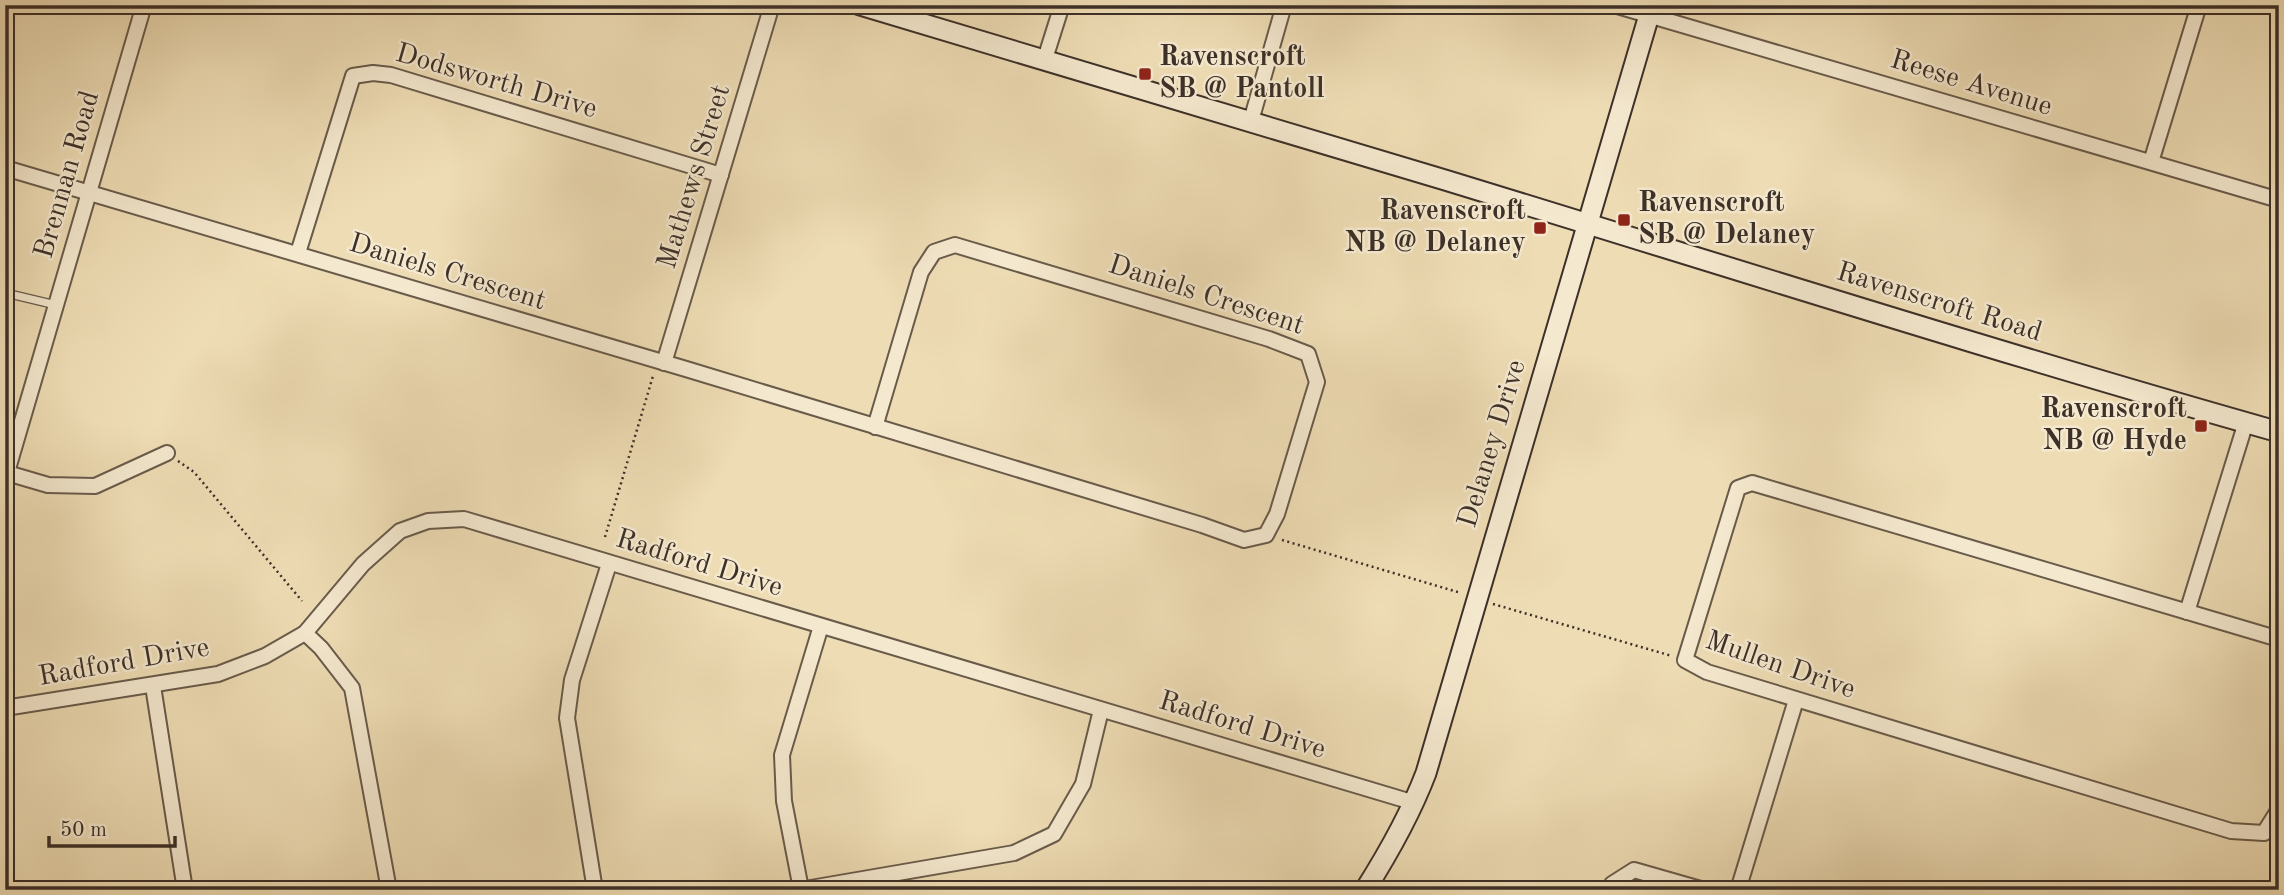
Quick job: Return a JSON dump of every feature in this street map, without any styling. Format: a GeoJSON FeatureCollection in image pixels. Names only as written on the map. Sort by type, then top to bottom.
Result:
{"type":"FeatureCollection","features":[{"type":"Feature","properties":{"kind":"street","name":"Brennan Road"},"geometry":{"type":"LineString","coordinates":[[6,476],[144,5]]}},
{"type":"Feature","properties":{"kind":"street","name":"Mathews Street"},"geometry":{"type":"LineString","coordinates":[[664,363],[772,5]]}},
{"type":"Feature","properties":{"kind":"street","name":"Ravenscroft Road"},"geometry":{"type":"LineString","coordinates":[[860,5],[1588,223],[2015,356],[2279,432]]}},
{"type":"Feature","properties":{"kind":"street"},"geometry":{"type":"LineString","coordinates":[[1044,62],[1062,5]]}},
{"type":"Feature","properties":{"kind":"street"},"geometry":{"type":"LineString","coordinates":[[1251,121],[1284,5]]}},
{"type":"Feature","properties":{"kind":"street","name":"Reese Avenue"},"geometry":{"type":"LineString","coordinates":[[1614,5],[1651,10],[2279,200]]}},
{"type":"Feature","properties":{"kind":"street"},"geometry":{"type":"LineString","coordinates":[[2151,162],[2199,5]]}},
{"type":"Feature","properties":{"kind":"street","name":"Delaney Drive"},"geometry":{"type":"LineString","coordinates":[[1365,890],[1415,803],[1426,774],[1651,10]]}},
{"type":"Feature","properties":{"kind":"street","name":"Dodsworth Drive"},"geometry":{"type":"LineString","coordinates":[[298,253],[353,76],[373,73],[391,75],[722,174]]}},
{"type":"Feature","properties":{"kind":"street","name":"Daniels Crescent"},"geometry":{"type":"LineString","coordinates":[[5,168],[298,253],[875,427],[1202,525],[1244,540],[1266,535],[1277,514],[1318,382],[1308,354],[1269,339],[955,245],[934,252],[921,272],[875,427]]}},
{"type":"Feature","properties":{"kind":"street"},"geometry":{"type":"LineString","coordinates":[[2187,612],[2246,422]]}},
{"type":"Feature","properties":{"kind":"street"},"geometry":{"type":"LineString","coordinates":[[6,476],[48,485],[95,486],[167,453]]}},
{"type":"Feature","properties":{"kind":"street","name":"Mullen Drive"},"geometry":{"type":"LineString","coordinates":[[2279,639],[1752,482],[1738,488],[1685,660],[1707,672],[1796,700],[2231,831],[2264,832],[2279,809]]}},
{"type":"Feature","properties":{"kind":"street","name":"Radford Drive"},"geometry":{"type":"LineString","coordinates":[[5,708],[218,674],[265,656],[304,633],[363,564],[400,531],[428,521],[464,519],[1415,803]]}},
{"type":"Feature","properties":{"kind":"street"},"geometry":{"type":"LineString","coordinates":[[594,890],[567,718],[572,680],[610,564]]}},
{"type":"Feature","properties":{"kind":"street"},"geometry":{"type":"LineString","coordinates":[[821,626],[782,755],[784,801],[800,890],[1014,853],[1054,834],[1083,784],[1101,710]]}},
{"type":"Feature","properties":{"kind":"street"},"geometry":{"type":"LineString","coordinates":[[304,633],[321,648],[352,688],[389,890]]}},
{"type":"Feature","properties":{"kind":"street"},"geometry":{"type":"LineString","coordinates":[[153,685],[185,890]]}},
{"type":"Feature","properties":{"kind":"street"},"geometry":{"type":"LineString","coordinates":[[1738,890],[1796,700]]}},
{"type":"Feature","properties":{"kind":"street"},"geometry":{"type":"LineString","coordinates":[[1609,890],[1612,884],[1634,870],[1704,890]]}},
{"type":"Feature","properties":{"kind":"lane"},"geometry":{"type":"LineString","coordinates":[[5,299],[14,295],[55,305]]}},
{"type":"Feature","properties":{"kind":"path"},"geometry":{"type":"LineString","coordinates":[[605,537],[653,375],[664,363]]}},
{"type":"Feature","properties":{"kind":"path"},"geometry":{"type":"LineString","coordinates":[[167,453],[194,472],[302,601]]}},
{"type":"Feature","properties":{"kind":"place","name":"Ravenscroft SB @ Pantoll"},"geometry":{"type":"Point","coordinates":[1145,74]}},
{"type":"Feature","properties":{"kind":"place","name":"Ravenscroft SB @ Delaney"},"geometry":{"type":"Point","coordinates":[1624,220]}},
{"type":"Feature","properties":{"kind":"place","name":"Ravenscroft NB @ Delaney"},"geometry":{"type":"Point","coordinates":[1540,228]}},
{"type":"Feature","properties":{"kind":"place","name":"Ravenscroft NB @ Hyde"},"geometry":{"type":"Point","coordinates":[2201,426]}}]}
